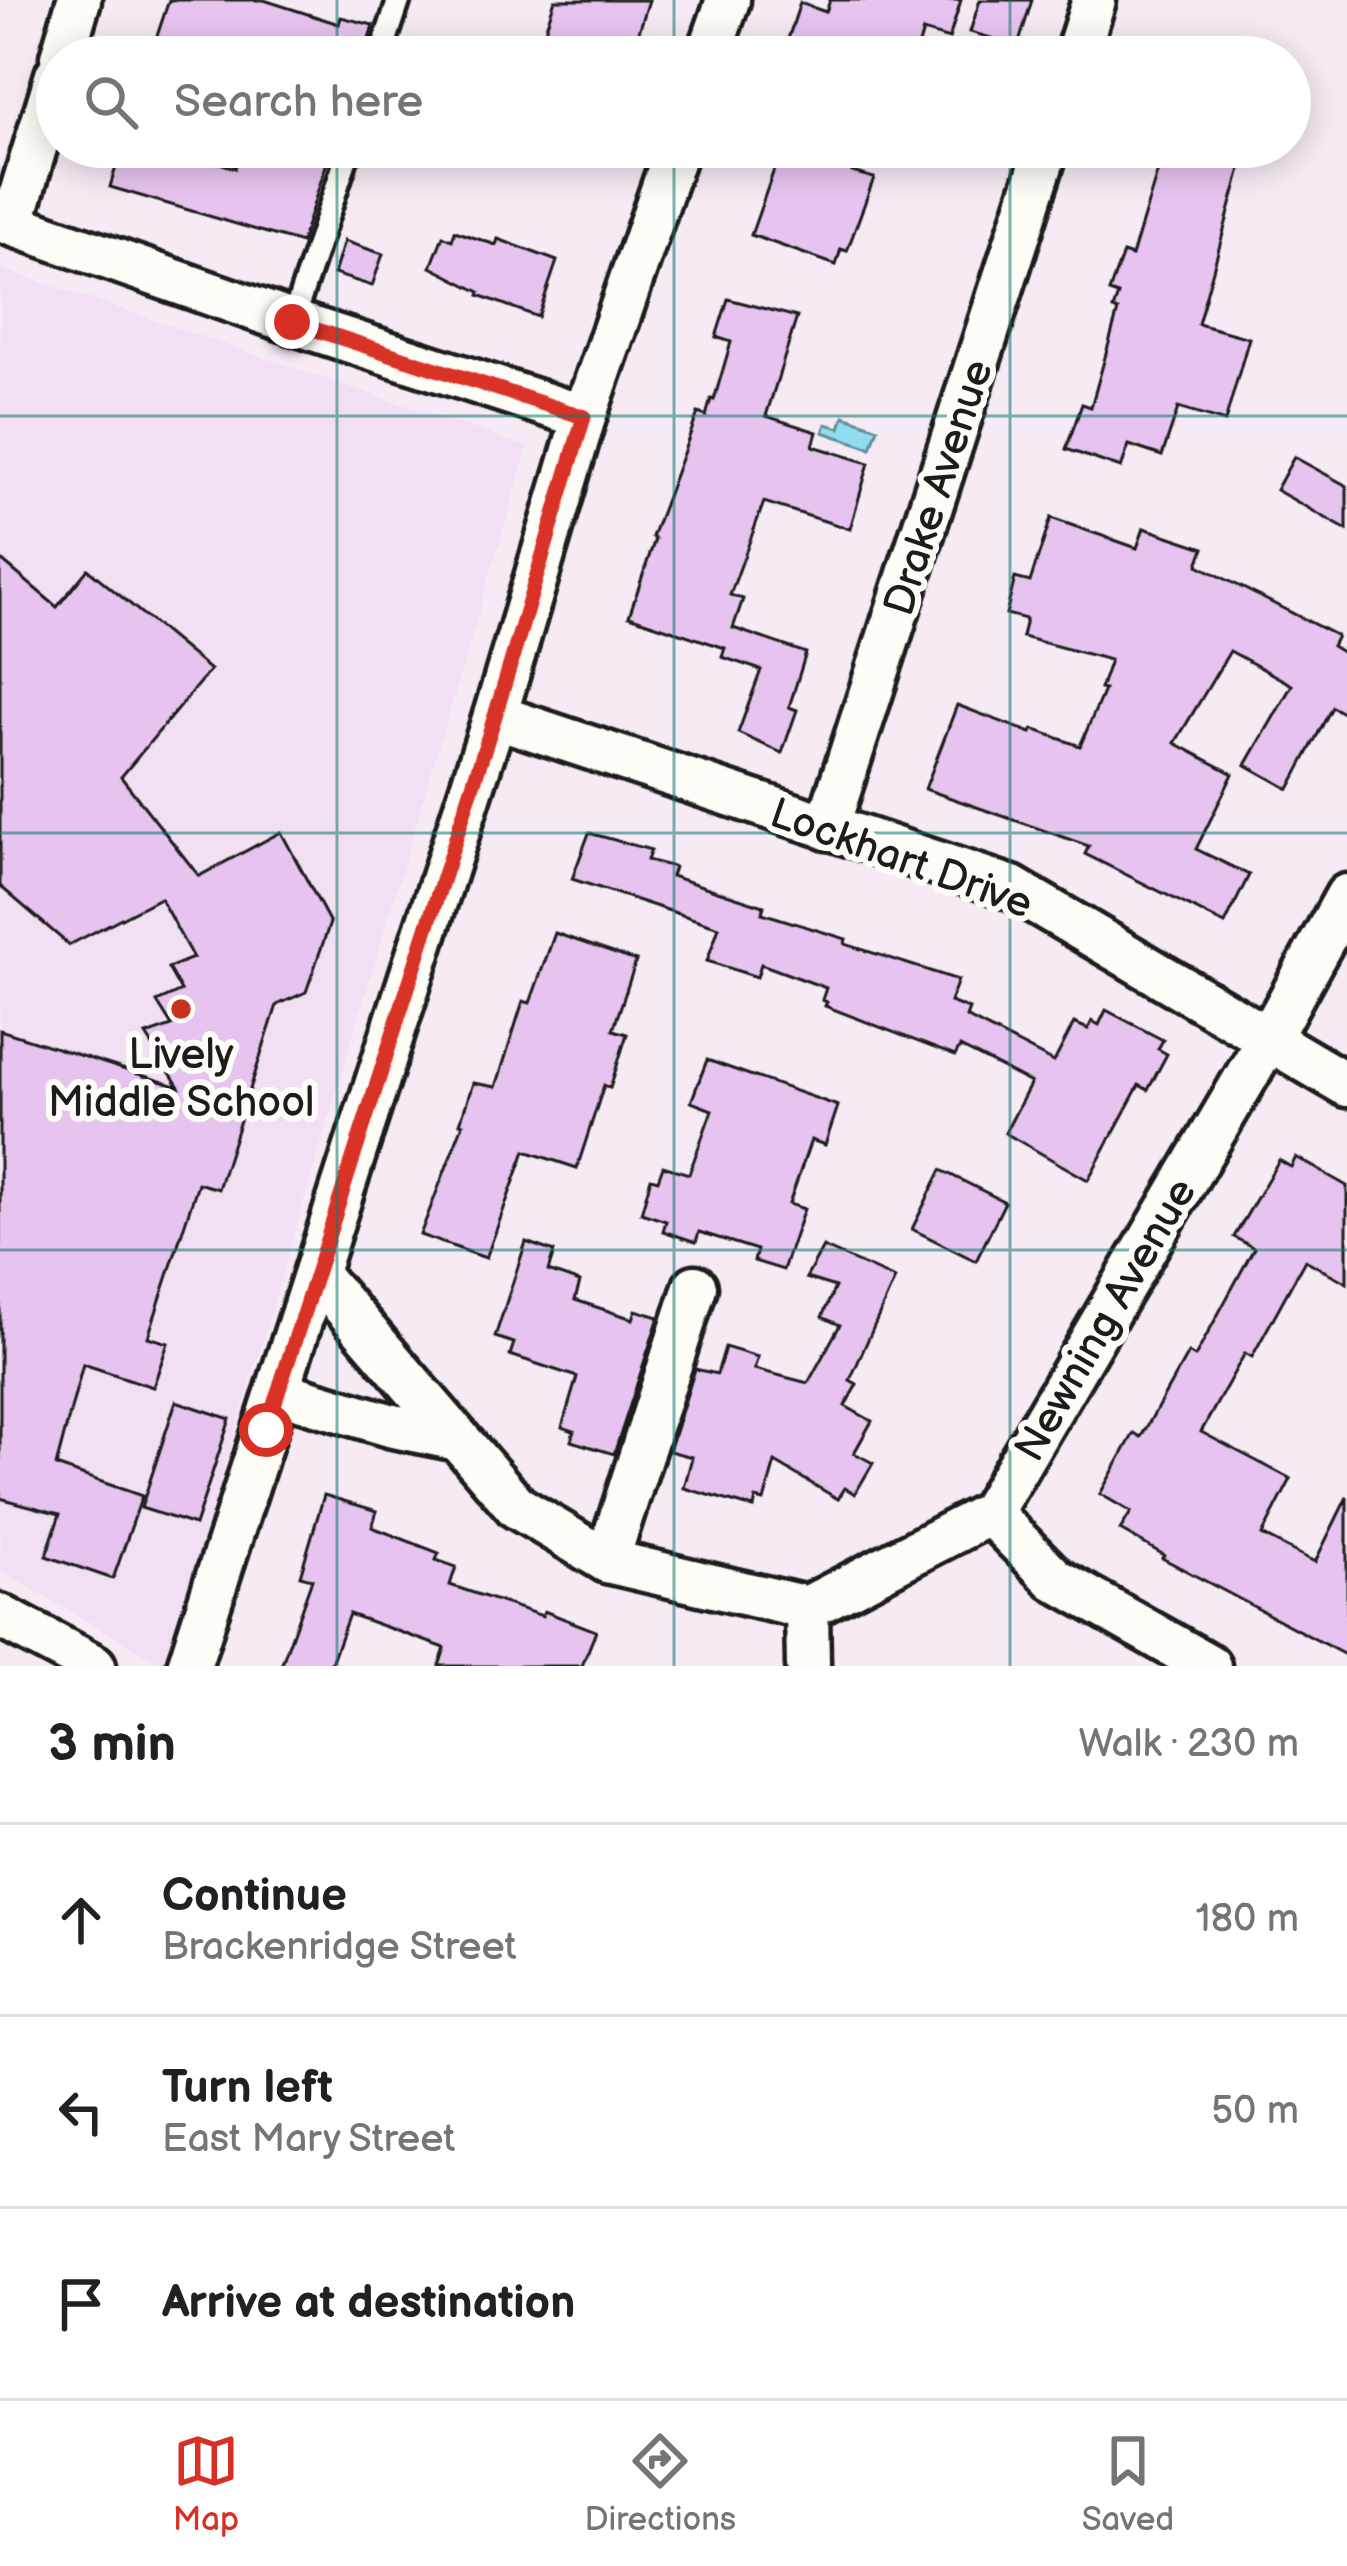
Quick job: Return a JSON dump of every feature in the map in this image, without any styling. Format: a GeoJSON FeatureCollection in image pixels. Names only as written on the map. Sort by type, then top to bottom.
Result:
{"type":"FeatureCollection","features":[{"type":"Feature","properties":{"kind":"street"},"geometry":{"type":"LineString","coordinates":[[69,36],[80,0]]}},
{"type":"Feature","properties":{"kind":"street"},"geometry":{"type":"LineString","coordinates":[[715,36],[728,0]]}},
{"type":"Feature","properties":{"kind":"street"},"geometry":{"type":"LineString","coordinates":[[1083,36],[1094,0]]}},
{"type":"Feature","properties":{"kind":"street"},"geometry":{"type":"LineString","coordinates":[[36,136],[6,222],[584,417]]}},
{"type":"Feature","properties":{"kind":"street"},"geometry":{"type":"LineString","coordinates":[[189,1666],[495,716],[584,417],[670,168]]}},
{"type":"Feature","properties":{"kind":"street","name":"Drake Avenue"},"geometry":{"type":"LineString","coordinates":[[827,828],[1039,168]]}},
{"type":"Feature","properties":{"kind":"street","name":"Lockhart Drive"},"geometry":{"type":"LineString","coordinates":[[495,716],[1012,888],[1347,1084]]}},
{"type":"Feature","properties":{"kind":"street","name":"Newning Avenue"},"geometry":{"type":"LineString","coordinates":[[990,1513],[1269,1038],[1347,896]]}},
{"type":"Feature","properties":{"kind":"street"},"geometry":{"type":"LineString","coordinates":[[317,1275],[517,1507],[607,1561],[807,1608],[990,1513],[1055,1579],[1210,1666]]}},
{"type":"Feature","properties":{"kind":"street"},"geometry":{"type":"LineString","coordinates":[[607,1561],[695,1287]]}},
{"type":"Feature","properties":{"kind":"street"},"geometry":{"type":"LineString","coordinates":[[279,1392],[393,1426],[458,1438]]}},
{"type":"Feature","properties":{"kind":"street"},"geometry":{"type":"LineString","coordinates":[[807,1608],[808,1666]]}},
{"type":"Feature","properties":{"kind":"street"},"geometry":{"type":"LineString","coordinates":[[0,1616],[94,1666]]}},
{"type":"Feature","properties":{"kind":"lane"},"geometry":{"type":"LineString","coordinates":[[387,36],[399,0]]}},
{"type":"Feature","properties":{"kind":"lane"},"geometry":{"type":"LineString","coordinates":[[292,322],[343,168]]}},
{"type":"Feature","properties":{"kind":"shaded area","name":"Lively Middle School"},"geometry":{"type":"Polygon","coordinates":[[[0,268],[528,447],[166,1666],[0,1571],[0,268]]]}},
{"type":"Feature","properties":{"kind":"water"},"geometry":{"type":"Polygon","coordinates":[[[844,416],[878,428],[871,448],[823,432],[826,424],[840,428],[844,416]]]}},
{"type":"Feature","properties":{"kind":"building"},"geometry":{"type":"Polygon","coordinates":[[[169,0],[264,0],[339,24],[341,17],[373,25],[370,36],[157,36],[169,0]]]}},
{"type":"Feature","properties":{"kind":"building"},"geometry":{"type":"Polygon","coordinates":[[[555,0],[649,0],[638,36],[543,36],[555,0]]]}},
{"type":"Feature","properties":{"kind":"building"},"geometry":{"type":"Polygon","coordinates":[[[830,0],[961,0],[950,36],[923,31],[921,36],[789,36],[800,3],[826,12],[830,0]]]}},
{"type":"Feature","properties":{"kind":"building"},"geometry":{"type":"Polygon","coordinates":[[[980,0],[1032,0],[1021,36],[970,32],[980,0]]]}},
{"type":"Feature","properties":{"kind":"building"},"geometry":{"type":"Polygon","coordinates":[[[116,168],[325,168],[301,243],[110,187],[116,168]]]}},
{"type":"Feature","properties":{"kind":"building"},"geometry":{"type":"Polygon","coordinates":[[[775,168],[853,168],[852,172],[874,178],[847,251],[841,249],[836,265],[751,235],[775,168]]]}},
{"type":"Feature","properties":{"kind":"building"},"geometry":{"type":"Polygon","coordinates":[[[1159,168],[1241,168],[1198,324],[1249,338],[1225,422],[1178,408],[1162,456],[1129,445],[1121,468],[1066,449],[1082,404],[1091,407],[1118,311],[1113,309],[1118,295],[1109,292],[1123,253],[1132,256],[1159,168]]]}},
{"type":"Feature","properties":{"kind":"building"},"geometry":{"type":"Polygon","coordinates":[[[455,231],[496,245],[498,239],[557,261],[538,317],[479,295],[431,267],[443,236],[452,240],[455,231]]]}},
{"type":"Feature","properties":{"kind":"building"},"geometry":{"type":"Polygon","coordinates":[[[344,241],[383,254],[372,286],[334,274],[344,241]]]}},
{"type":"Feature","properties":{"kind":"building"},"geometry":{"type":"Polygon","coordinates":[[[728,299],[797,317],[766,416],[817,432],[813,446],[869,463],[850,529],[764,502],[730,595],[743,599],[733,628],[806,653],[789,707],[797,710],[782,753],[738,733],[761,670],[722,657],[725,648],[629,616],[652,537],[698,413],[706,416],[714,400],[731,342],[716,337],[728,299]]]}},
{"type":"Feature","properties":{"kind":"building"},"geometry":{"type":"Polygon","coordinates":[[[1294,457],[1347,486],[1347,530],[1276,490],[1294,457]]]}},
{"type":"Feature","properties":{"kind":"building"},"geometry":{"type":"Polygon","coordinates":[[[1051,518],[1137,548],[1144,528],[1204,548],[1198,565],[1337,636],[1332,646],[1347,655],[1347,715],[1332,707],[1289,789],[1246,765],[1292,685],[1230,651],[1175,743],[1233,774],[1196,849],[1249,875],[1225,924],[1085,854],[1089,846],[925,789],[957,705],[1080,746],[1104,690],[1100,689],[1110,660],[1022,637],[1026,619],[1006,614],[1015,578],[1030,582],[1051,518]]]}},
{"type":"Feature","properties":{"kind":"building"},"geometry":{"type":"Polygon","coordinates":[[[0,559],[57,607],[88,569],[210,670],[121,777],[199,876],[281,832],[330,923],[306,992],[277,1005],[218,1189],[198,1183],[148,1337],[168,1343],[153,1387],[83,1364],[56,1466],[142,1496],[113,1579],[46,1556],[60,1514],[0,1498],[0,1030],[179,1087],[146,1035],[172,1026],[157,1002],[181,991],[168,968],[193,958],[160,898],[69,945],[0,886],[0,559]]]}},
{"type":"Feature","properties":{"kind":"building"},"geometry":{"type":"Polygon","coordinates":[[[589,833],[651,850],[647,860],[674,867],[671,876],[764,906],[762,913],[958,980],[950,1002],[969,1009],[966,1017],[1054,1062],[1074,1023],[1088,1029],[1092,1021],[1099,1025],[1106,1010],[1163,1040],[1158,1049],[1167,1054],[1148,1090],[1139,1085],[1088,1180],[1005,1133],[1031,1083],[960,1047],[955,1056],[825,1006],[826,988],[761,964],[757,977],[707,961],[719,927],[572,879],[589,833]]]}},
{"type":"Feature","properties":{"kind":"building"},"geometry":{"type":"Polygon","coordinates":[[[555,933],[636,961],[613,1030],[627,1034],[610,1088],[604,1085],[577,1168],[525,1151],[486,1258],[420,1235],[463,1124],[473,1083],[496,1087],[523,1001],[530,1003],[555,933]]]}},
{"type":"Feature","properties":{"kind":"building"},"geometry":{"type":"Polygon","coordinates":[[[707,1060],[838,1106],[825,1145],[811,1140],[789,1204],[804,1209],[783,1270],[754,1261],[757,1250],[699,1232],[696,1242],[663,1231],[666,1221],[641,1213],[651,1178],[658,1180],[663,1166],[689,1174],[712,1110],[691,1102],[707,1060]]]}},
{"type":"Feature","properties":{"kind":"building"},"geometry":{"type":"Polygon","coordinates":[[[1296,1157],[1347,1186],[1347,1283],[1305,1260],[1252,1357],[1245,1353],[1201,1432],[1291,1479],[1262,1535],[1315,1562],[1347,1497],[1347,1656],[1162,1558],[1164,1555],[1120,1530],[1131,1512],[1100,1494],[1134,1433],[1141,1437],[1188,1353],[1195,1357],[1254,1248],[1234,1237],[1279,1160],[1291,1167],[1296,1157]]]}},
{"type":"Feature","properties":{"kind":"building"},"geometry":{"type":"Polygon","coordinates":[[[941,1170],[1005,1202],[976,1261],[912,1229],[941,1170]]]}},
{"type":"Feature","properties":{"kind":"building"},"geometry":{"type":"Polygon","coordinates":[[[526,1242],[554,1252],[548,1271],[580,1282],[575,1300],[633,1319],[636,1310],[659,1317],[614,1454],[571,1441],[574,1431],[562,1427],[577,1377],[510,1355],[514,1343],[495,1337],[526,1242]]]}},
{"type":"Feature","properties":{"kind":"building"},"geometry":{"type":"Polygon","coordinates":[[[823,1247],[895,1279],[850,1380],[857,1384],[845,1406],[872,1421],[854,1453],[873,1463],[855,1494],[845,1488],[838,1499],[775,1462],[764,1501],[756,1499],[754,1508],[684,1488],[692,1457],[669,1451],[695,1369],[717,1374],[725,1347],[758,1357],[754,1369],[808,1383],[840,1325],[822,1317],[835,1287],[806,1278],[823,1247]]]}},
{"type":"Feature","properties":{"kind":"building"},"geometry":{"type":"Polygon","coordinates":[[[176,1401],[230,1419],[195,1525],[141,1508],[176,1401]]]}},
{"type":"Feature","properties":{"kind":"building"},"geometry":{"type":"Polygon","coordinates":[[[324,1495],[377,1511],[372,1527],[439,1553],[436,1560],[456,1567],[450,1585],[596,1631],[582,1666],[439,1666],[445,1648],[349,1614],[330,1666],[281,1666],[312,1579],[300,1576],[324,1495]]]}},
{"type":"Feature","properties":{"kind":"place","name":"Lively Middle School"},"geometry":{"type":"Point","coordinates":[181,1009]}},
{"type":"Feature","properties":{"kind":"route"},"geometry":{"type":"LineString","coordinates":[[266,1430],[495,716],[584,417],[292,322]]}}]}
